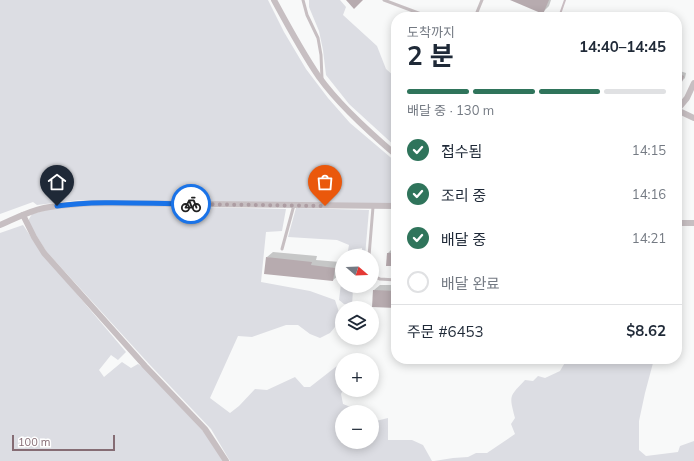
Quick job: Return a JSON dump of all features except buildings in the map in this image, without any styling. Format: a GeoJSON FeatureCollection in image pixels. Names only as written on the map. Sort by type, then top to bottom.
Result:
{"type":"FeatureCollection","features":[{"type":"Feature","properties":{"kind":"street"},"geometry":{"type":"LineString","coordinates":[[274,0],[299,46],[322,81],[340,102],[391,151]]}},
{"type":"Feature","properties":{"kind":"street"},"geometry":{"type":"LineString","coordinates":[[682,104],[687,98],[694,83]]}},
{"type":"Feature","properties":{"kind":"street"},"geometry":{"type":"LineString","coordinates":[[682,112],[694,118]]}},
{"type":"Feature","properties":{"kind":"street"},"geometry":{"type":"LineString","coordinates":[[0,225],[43,208],[72,204],[391,206]]}},
{"type":"Feature","properties":{"kind":"street"},"geometry":{"type":"LineString","coordinates":[[23,215],[44,253],[145,366],[205,429],[226,461]]}},
{"type":"Feature","properties":{"kind":"street"},"geometry":{"type":"LineString","coordinates":[[682,220],[687,223]]}},
{"type":"Feature","properties":{"kind":"street"},"geometry":{"type":"LineString","coordinates":[[682,223],[694,222]]}},
{"type":"Feature","properties":{"kind":"lane"},"geometry":{"type":"LineString","coordinates":[[303,0],[307,14],[318,38],[321,55],[322,81]]}},
{"type":"Feature","properties":{"kind":"lane"},"geometry":{"type":"LineString","coordinates":[[384,0],[416,12]]}},
{"type":"Feature","properties":{"kind":"lane"},"geometry":{"type":"LineString","coordinates":[[477,12],[482,0]]}},
{"type":"Feature","properties":{"kind":"lane"},"geometry":{"type":"LineString","coordinates":[[282,249],[294,205]]}},
{"type":"Feature","properties":{"kind":"lane"},"geometry":{"type":"LineString","coordinates":[[370,249],[373,206]]}},
{"type":"Feature","properties":{"kind":"lane"},"geometry":{"type":"LineString","coordinates":[[379,279],[391,280]]}},
{"type":"Feature","properties":{"kind":"shaded area"},"geometry":{"type":"Polygon","coordinates":[[[0,0],[268,0],[284,32],[306,69],[328,98],[350,123],[391,158],[391,204],[80,200],[37,205],[33,202],[0,214],[0,0]]]}},
{"type":"Feature","properties":{"kind":"shaded area"},"geometry":{"type":"Polygon","coordinates":[[[309,0],[340,0],[346,7],[343,15],[377,46],[386,69],[391,74],[391,142],[349,104],[326,75],[319,31],[309,7],[309,0]]]}},
{"type":"Feature","properties":{"kind":"shaded area"},"geometry":{"type":"Polygon","coordinates":[[[95,205],[286,209],[282,231],[266,232],[261,282],[310,291],[335,300],[335,327],[330,333],[320,338],[310,334],[298,325],[286,325],[252,337],[238,336],[210,398],[230,413],[255,389],[267,390],[295,377],[304,387],[310,387],[335,367],[335,397],[342,397],[343,404],[346,405],[335,405],[335,449],[379,449],[379,420],[388,418],[388,440],[412,440],[423,445],[432,461],[230,461],[211,429],[150,365],[46,251],[29,224],[29,219],[32,214],[50,209],[95,205]]]}},
{"type":"Feature","properties":{"kind":"shaded area"},"geometry":{"type":"Polygon","coordinates":[[[296,208],[369,210],[366,249],[348,249],[349,245],[337,240],[288,237],[296,208]]]}},
{"type":"Feature","properties":{"kind":"shaded area"},"geometry":{"type":"Polygon","coordinates":[[[23,225],[42,253],[126,352],[118,360],[111,355],[99,370],[104,377],[122,362],[131,368],[138,364],[144,368],[204,432],[223,461],[0,461],[0,233],[23,225]]]}},
{"type":"Feature","properties":{"kind":"shaded area"},"geometry":{"type":"Polygon","coordinates":[[[340,293],[353,293],[352,301],[339,300],[340,293]]]}},
{"type":"Feature","properties":{"kind":"shaded area"},"geometry":{"type":"Polygon","coordinates":[[[564,364],[653,364],[639,421],[639,450],[646,456],[678,452],[680,446],[694,441],[694,461],[434,461],[468,457],[476,453],[487,453],[515,434],[511,424],[515,418],[511,400],[513,393],[525,380],[533,381],[538,376],[545,378],[560,371],[564,364]]]}},
{"type":"Feature","properties":{"kind":"waterway"},"geometry":{"type":"LineString","coordinates":[[561,12],[565,0]]}},
{"type":"Feature","properties":{"kind":"way so far"},"geometry":{"type":"LineString","coordinates":[[191,204],[325,206]]}},
{"type":"Feature","properties":{"kind":"route"},"geometry":{"type":"LineString","coordinates":[[57,206],[94,203],[191,204]]}}]}
